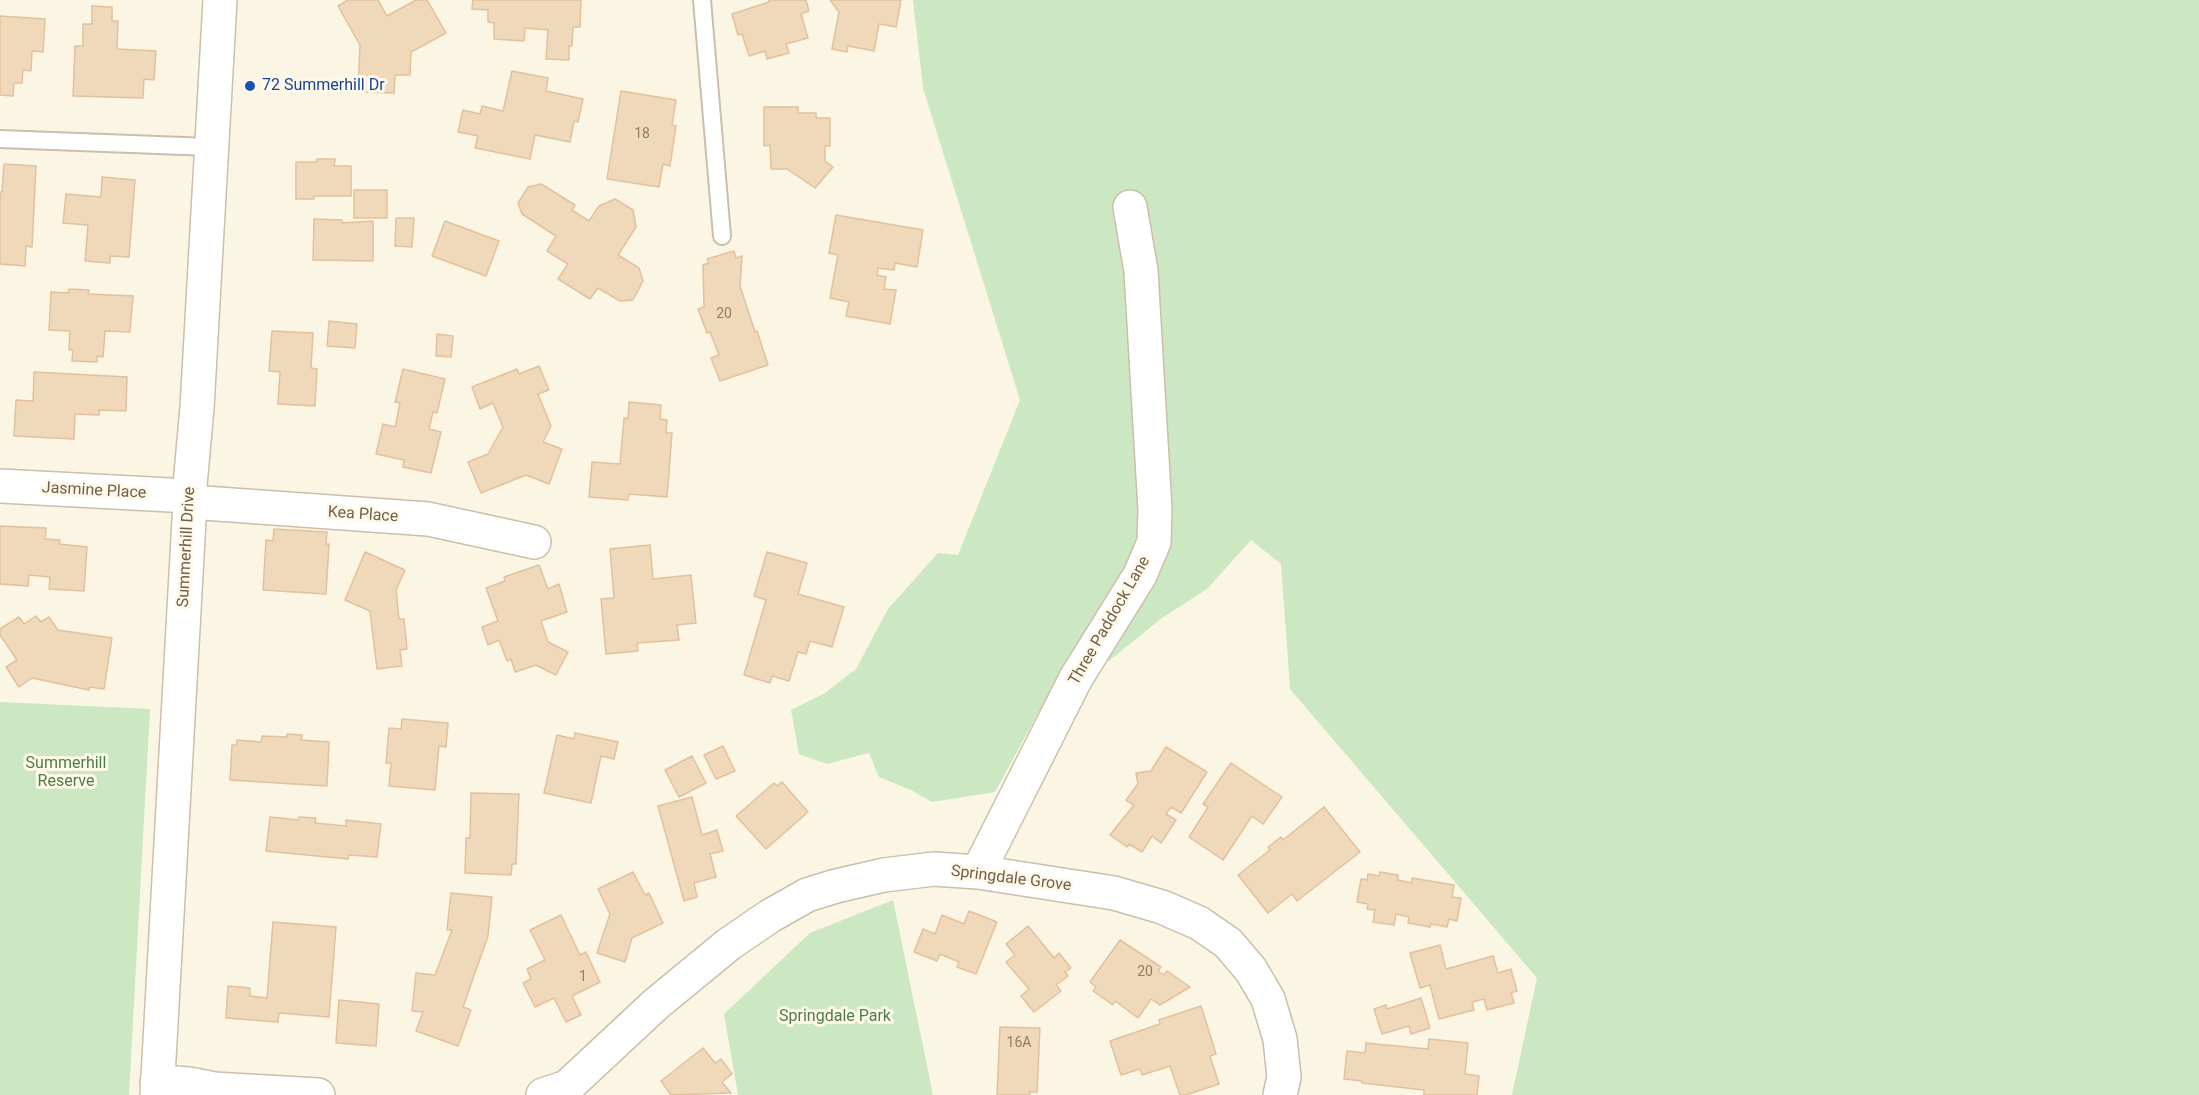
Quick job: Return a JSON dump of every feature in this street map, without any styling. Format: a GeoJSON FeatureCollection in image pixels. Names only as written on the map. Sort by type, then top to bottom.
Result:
{"type":"FeatureCollection","features":[{"type":"Feature","properties":{"kind":"street","name":"Summerhill Drive"},"geometry":{"type":"LineString","coordinates":[[157,1088],[189,499],[197,408],[220,0]]}},
{"type":"Feature","properties":{"kind":"street","name":"Three Paddock Lane"},"geometry":{"type":"LineString","coordinates":[[978,872],[1076,678],[1140,575],[1154,542],[1155,510],[1141,271],[1130,207]]}},
{"type":"Feature","properties":{"kind":"street","name":"Jasmine Place"},"geometry":{"type":"LineString","coordinates":[[0,486],[189,499]]}},
{"type":"Feature","properties":{"kind":"street","name":"Kea Place"},"geometry":{"type":"LineString","coordinates":[[189,499],[428,519],[534,542]]}},
{"type":"Feature","properties":{"kind":"street","name":"Springdale Grove"},"geometry":{"type":"LineString","coordinates":[[560,1092],[656,1004],[729,944],[771,916],[807,895],[836,886],[884,875],[934,869],[978,872],[1114,893],[1162,907],[1199,923],[1228,943],[1251,970],[1268,999],[1280,1039],[1284,1077],[1280,1095]]}},
{"type":"Feature","properties":{"kind":"street"},"geometry":{"type":"LineString","coordinates":[[157,1088],[189,1084],[214,1089],[318,1095]]}},
{"type":"Feature","properties":{"kind":"lane"},"geometry":{"type":"LineString","coordinates":[[702,0],[722,236]]}},
{"type":"Feature","properties":{"kind":"lane"},"geometry":{"type":"LineString","coordinates":[[0,139],[210,147]]}},
{"type":"Feature","properties":{"kind":"green space"},"geometry":{"type":"Polygon","coordinates":[[[913,0],[2199,0],[2199,1095],[1512,1095],[1537,978],[1290,689],[1281,564],[1251,540],[1207,589],[1162,618],[1110,660],[1043,704],[995,792],[932,802],[911,790],[879,777],[869,753],[827,764],[799,754],[791,710],[825,693],[856,669],[888,609],[938,553],[958,555],[1020,400],[923,88],[913,0]]]}},
{"type":"Feature","properties":{"kind":"green space","name":"Summerhill Reserve"},"geometry":{"type":"Polygon","coordinates":[[[0,702],[150,709],[129,1095],[0,1095],[0,702]]]}},
{"type":"Feature","properties":{"kind":"green space","name":"Springdale Park"},"geometry":{"type":"Polygon","coordinates":[[[893,900],[933,1095],[738,1095],[724,1014],[810,933],[893,900]]]}},
{"type":"Feature","properties":{"kind":"building"},"geometry":{"type":"Polygon","coordinates":[[[348,0],[378,0],[387,16],[416,0],[427,0],[446,33],[411,52],[410,75],[395,75],[394,93],[358,92],[360,45],[338,6],[348,0]]]}},
{"type":"Feature","properties":{"kind":"building"},"geometry":{"type":"Polygon","coordinates":[[[473,0],[581,0],[580,27],[573,27],[569,60],[546,59],[548,30],[525,28],[524,41],[494,39],[494,23],[488,22],[488,10],[472,9],[473,0]]]}},
{"type":"Feature","properties":{"kind":"building"},"geometry":{"type":"Polygon","coordinates":[[[769,0],[806,0],[809,11],[801,14],[808,38],[786,44],[789,53],[767,59],[765,51],[749,56],[742,34],[738,35],[732,14],[769,2],[769,0]]]}},
{"type":"Feature","properties":{"kind":"building"},"geometry":{"type":"Polygon","coordinates":[[[830,0],[901,0],[896,27],[879,24],[874,51],[848,46],[847,52],[832,49],[839,12],[830,0]]]}},
{"type":"Feature","properties":{"kind":"building"},"geometry":{"type":"Polygon","coordinates":[[[92,6],[112,7],[112,21],[118,21],[117,49],[156,51],[154,80],[144,79],[143,98],[73,96],[75,46],[83,46],[83,24],[92,24],[92,6]]]}},
{"type":"Feature","properties":{"kind":"building"},"geometry":{"type":"Polygon","coordinates":[[[0,16],[45,19],[43,52],[32,51],[31,71],[23,70],[22,83],[14,83],[13,96],[0,95],[0,16]]]}},
{"type":"Feature","properties":{"kind":"building"},"geometry":{"type":"Polygon","coordinates":[[[512,71],[548,78],[546,91],[583,99],[578,122],[574,121],[570,142],[535,135],[530,159],[475,148],[478,136],[458,132],[463,110],[480,114],[482,106],[503,111],[512,71]]]}},
{"type":"Feature","properties":{"kind":"building"},"geometry":{"type":"Polygon","coordinates":[[[621,91],[676,100],[672,125],[676,126],[670,166],[663,164],[659,187],[607,179],[621,91]]]}},
{"type":"Feature","properties":{"kind":"building"},"geometry":{"type":"Polygon","coordinates":[[[764,107],[798,107],[798,113],[816,113],[816,118],[830,118],[830,146],[825,146],[825,161],[833,167],[815,188],[787,169],[771,169],[770,145],[764,146],[764,107]]]}},
{"type":"Feature","properties":{"kind":"building"},"geometry":{"type":"Polygon","coordinates":[[[317,159],[335,159],[334,166],[351,166],[351,196],[314,196],[314,199],[296,199],[296,162],[317,162],[317,159]]]}},
{"type":"Feature","properties":{"kind":"building"},"geometry":{"type":"Polygon","coordinates":[[[4,164],[36,166],[32,247],[26,246],[25,266],[0,264],[0,192],[2,192],[4,164]]]}},
{"type":"Feature","properties":{"kind":"building"},"geometry":{"type":"Polygon","coordinates":[[[102,177],[135,180],[129,257],[110,256],[110,263],[85,261],[88,225],[63,223],[66,194],[101,197],[102,177]]]}},
{"type":"Feature","properties":{"kind":"building"},"geometry":{"type":"Polygon","coordinates":[[[541,184],[575,205],[572,210],[589,221],[599,206],[615,199],[633,210],[636,227],[618,255],[639,268],[643,281],[633,300],[620,301],[598,288],[590,299],[558,279],[568,264],[547,251],[556,236],[522,214],[518,203],[528,187],[541,184]]]}},
{"type":"Feature","properties":{"kind":"building"},"geometry":{"type":"Polygon","coordinates":[[[354,190],[387,190],[387,218],[354,218],[354,190]]]}},
{"type":"Feature","properties":{"kind":"building"},"geometry":{"type":"Polygon","coordinates":[[[836,215],[923,230],[917,267],[895,263],[894,270],[878,268],[877,275],[886,277],[884,289],[896,290],[890,324],[846,316],[849,302],[830,298],[838,255],[829,253],[836,215]]]}},
{"type":"Feature","properties":{"kind":"building"},"geometry":{"type":"Polygon","coordinates":[[[396,218],[414,218],[412,247],[395,246],[396,218]]]}},
{"type":"Feature","properties":{"kind":"building"},"geometry":{"type":"Polygon","coordinates":[[[314,219],[342,220],[342,223],[373,221],[373,261],[313,260],[314,219]]]}},
{"type":"Feature","properties":{"kind":"building"},"geometry":{"type":"Polygon","coordinates":[[[445,221],[499,241],[486,276],[432,256],[445,221]]]}},
{"type":"Feature","properties":{"kind":"building"},"geometry":{"type":"Polygon","coordinates":[[[734,251],[736,258],[742,256],[740,286],[768,365],[720,381],[711,358],[719,355],[698,309],[704,307],[703,265],[709,263],[707,259],[734,251]]]}},
{"type":"Feature","properties":{"kind":"building"},"geometry":{"type":"Polygon","coordinates":[[[69,289],[89,290],[88,294],[133,296],[130,332],[105,331],[103,357],[97,356],[97,362],[72,361],[73,350],[69,350],[70,331],[49,330],[51,292],[68,293],[69,289]]]}},
{"type":"Feature","properties":{"kind":"building"},"geometry":{"type":"Polygon","coordinates":[[[329,321],[357,324],[355,348],[327,346],[329,321]]]}},
{"type":"Feature","properties":{"kind":"building"},"geometry":{"type":"Polygon","coordinates":[[[272,331],[313,333],[311,368],[317,369],[315,406],[278,404],[280,372],[269,371],[272,331]]]}},
{"type":"Feature","properties":{"kind":"building"},"geometry":{"type":"Polygon","coordinates":[[[437,334],[453,336],[451,357],[436,356],[437,334]]]}},
{"type":"Feature","properties":{"kind":"building"},"geometry":{"type":"Polygon","coordinates":[[[539,366],[549,390],[538,394],[551,426],[543,442],[562,449],[549,484],[526,475],[481,493],[468,462],[488,454],[503,427],[493,403],[480,409],[472,387],[517,369],[519,374],[539,366]]]}},
{"type":"Feature","properties":{"kind":"building"},"geometry":{"type":"Polygon","coordinates":[[[403,369],[445,379],[437,413],[433,412],[429,429],[441,432],[431,473],[403,467],[404,460],[376,454],[383,424],[395,427],[400,403],[395,402],[403,369]]]}},
{"type":"Feature","properties":{"kind":"building"},"geometry":{"type":"Polygon","coordinates":[[[34,372],[127,377],[126,411],[99,410],[99,415],[75,414],[74,439],[14,436],[16,400],[33,401],[34,372]]]}},
{"type":"Feature","properties":{"kind":"building"},"geometry":{"type":"Polygon","coordinates":[[[629,402],[661,405],[660,419],[667,420],[666,433],[672,433],[667,497],[629,494],[628,500],[589,497],[592,462],[620,464],[624,418],[628,419],[629,402]]]}},
{"type":"Feature","properties":{"kind":"building"},"geometry":{"type":"Polygon","coordinates":[[[0,526],[46,528],[45,539],[60,540],[59,544],[87,547],[84,591],[49,589],[50,577],[29,575],[28,586],[0,584],[0,526]]]}},
{"type":"Feature","properties":{"kind":"building"},"geometry":{"type":"Polygon","coordinates":[[[274,529],[327,532],[326,544],[329,544],[326,594],[263,590],[266,540],[273,541],[274,529]]]}},
{"type":"Feature","properties":{"kind":"building"},"geometry":{"type":"Polygon","coordinates":[[[650,545],[653,579],[691,575],[696,623],[677,625],[679,640],[637,643],[638,651],[606,654],[601,599],[614,598],[610,549],[650,545]]]}},
{"type":"Feature","properties":{"kind":"building"},"geometry":{"type":"Polygon","coordinates":[[[365,552],[405,570],[396,590],[399,619],[404,619],[407,649],[400,650],[402,666],[377,669],[370,611],[345,600],[365,552]]]}},
{"type":"Feature","properties":{"kind":"building"},"geometry":{"type":"Polygon","coordinates":[[[767,552],[807,563],[798,594],[844,607],[832,647],[810,641],[806,654],[798,652],[789,681],[772,676],[770,683],[744,675],[766,600],[754,596],[767,552]]]}},
{"type":"Feature","properties":{"kind":"building"},"geometry":{"type":"Polygon","coordinates":[[[539,565],[548,589],[559,584],[567,612],[541,621],[548,642],[568,652],[556,675],[536,665],[515,672],[511,659],[507,661],[499,640],[488,645],[482,627],[498,621],[486,588],[505,581],[504,577],[539,565]]]}},
{"type":"Feature","properties":{"kind":"building"},"geometry":{"type":"Polygon","coordinates":[[[36,616],[41,622],[49,617],[58,630],[112,638],[104,689],[90,687],[89,690],[32,678],[19,687],[6,667],[17,660],[0,635],[0,629],[19,617],[24,624],[36,616]]]}},
{"type":"Feature","properties":{"kind":"building"},"geometry":{"type":"Polygon","coordinates":[[[402,719],[448,723],[446,747],[439,746],[435,790],[389,786],[391,763],[386,763],[389,728],[401,729],[402,719]]]}},
{"type":"Feature","properties":{"kind":"building"},"geometry":{"type":"Polygon","coordinates":[[[575,733],[618,742],[614,759],[601,756],[591,803],[544,793],[557,735],[574,739],[575,733]]]}},
{"type":"Feature","properties":{"kind":"building"},"geometry":{"type":"Polygon","coordinates":[[[287,734],[302,735],[301,740],[329,742],[327,786],[230,780],[232,745],[237,745],[237,740],[261,742],[262,736],[287,737],[287,734]]]}},
{"type":"Feature","properties":{"kind":"building"},"geometry":{"type":"Polygon","coordinates":[[[723,746],[735,771],[716,779],[704,755],[723,746]]]}},
{"type":"Feature","properties":{"kind":"building"},"geometry":{"type":"Polygon","coordinates":[[[1166,747],[1207,772],[1181,813],[1171,807],[1166,814],[1176,820],[1161,843],[1152,836],[1142,852],[1129,844],[1127,847],[1110,835],[1134,805],[1126,800],[1138,784],[1136,773],[1151,771],[1166,747]]]}},
{"type":"Feature","properties":{"kind":"building"},"geometry":{"type":"Polygon","coordinates":[[[692,756],[706,783],[679,797],[665,770],[692,756]]]}},
{"type":"Feature","properties":{"kind":"building"},"geometry":{"type":"Polygon","coordinates":[[[1231,763],[1282,797],[1263,824],[1252,816],[1223,860],[1189,837],[1208,807],[1203,804],[1231,763]]]}},
{"type":"Feature","properties":{"kind":"building"},"geometry":{"type":"Polygon","coordinates":[[[782,782],[808,812],[766,849],[736,816],[774,783],[777,786],[782,782]]]}},
{"type":"Feature","properties":{"kind":"building"},"geometry":{"type":"Polygon","coordinates":[[[471,793],[519,794],[516,864],[512,864],[511,875],[465,873],[466,838],[470,838],[471,793]]]}},
{"type":"Feature","properties":{"kind":"building"},"geometry":{"type":"Polygon","coordinates":[[[692,797],[702,835],[717,830],[723,851],[710,854],[716,877],[694,883],[697,897],[684,901],[658,806],[692,797]]]}},
{"type":"Feature","properties":{"kind":"building"},"geometry":{"type":"Polygon","coordinates":[[[1324,807],[1360,852],[1297,901],[1292,894],[1268,913],[1238,875],[1270,850],[1268,847],[1281,837],[1283,840],[1324,807]]]}},
{"type":"Feature","properties":{"kind":"building"},"geometry":{"type":"Polygon","coordinates":[[[270,817],[298,820],[299,817],[316,818],[315,823],[346,826],[346,820],[381,824],[377,857],[349,855],[348,859],[266,851],[270,817]]]}},
{"type":"Feature","properties":{"kind":"building"},"geometry":{"type":"Polygon","coordinates":[[[633,872],[645,895],[649,893],[663,923],[632,938],[625,962],[597,953],[610,914],[598,889],[633,872]]]}},
{"type":"Feature","properties":{"kind":"building"},"geometry":{"type":"Polygon","coordinates":[[[1380,872],[1398,875],[1398,880],[1412,883],[1412,878],[1454,885],[1452,897],[1461,898],[1457,921],[1449,919],[1447,927],[1431,924],[1430,927],[1408,923],[1409,917],[1396,914],[1394,925],[1373,922],[1375,910],[1367,909],[1368,904],[1357,902],[1361,879],[1367,880],[1368,874],[1379,876],[1380,872]]]}},
{"type":"Feature","properties":{"kind":"building"},"geometry":{"type":"Polygon","coordinates":[[[451,893],[492,897],[488,936],[463,1007],[471,1010],[458,1046],[416,1031],[423,1012],[412,1011],[416,973],[435,975],[452,930],[447,930],[451,893]]]}},
{"type":"Feature","properties":{"kind":"building"},"geometry":{"type":"Polygon","coordinates":[[[969,911],[997,922],[976,974],[957,967],[959,962],[940,954],[937,961],[914,952],[923,929],[935,934],[942,915],[964,924],[969,911]]]}},
{"type":"Feature","properties":{"kind":"building"},"geometry":{"type":"Polygon","coordinates":[[[561,915],[580,955],[586,952],[600,982],[572,996],[581,1015],[566,1022],[554,998],[535,1007],[523,983],[531,979],[527,969],[545,960],[530,930],[561,915]]]}},
{"type":"Feature","properties":{"kind":"building"},"geometry":{"type":"Polygon","coordinates":[[[273,922],[336,927],[329,1017],[279,1013],[278,1022],[226,1018],[228,986],[250,988],[250,996],[267,998],[273,922]]]}},
{"type":"Feature","properties":{"kind":"building"},"geometry":{"type":"Polygon","coordinates":[[[1028,926],[1054,958],[1059,953],[1071,968],[1065,972],[1068,976],[1056,985],[1061,991],[1034,1012],[1021,996],[1029,989],[1006,962],[1015,955],[1006,944],[1028,926]]]}},
{"type":"Feature","properties":{"kind":"building"},"geometry":{"type":"Polygon","coordinates":[[[1120,940],[1161,967],[1158,971],[1164,975],[1167,971],[1190,987],[1160,1005],[1151,999],[1138,1018],[1115,1001],[1113,1005],[1093,991],[1096,987],[1090,982],[1120,940]]]}},
{"type":"Feature","properties":{"kind":"building"},"geometry":{"type":"Polygon","coordinates":[[[1440,945],[1446,969],[1493,956],[1498,973],[1511,969],[1517,991],[1511,993],[1514,1003],[1487,1010],[1484,999],[1472,1002],[1474,1010],[1439,1019],[1430,985],[1420,988],[1410,953],[1440,945]]]}},
{"type":"Feature","properties":{"kind":"building"},"geometry":{"type":"Polygon","coordinates":[[[1421,998],[1430,1028],[1411,1034],[1409,1026],[1382,1034],[1374,1009],[1386,1005],[1387,1009],[1421,998]]]}},
{"type":"Feature","properties":{"kind":"building"},"geometry":{"type":"Polygon","coordinates":[[[339,1000],[379,1004],[376,1046],[336,1043],[339,1000]]]}},
{"type":"Feature","properties":{"kind":"building"},"geometry":{"type":"Polygon","coordinates":[[[1201,1006],[1216,1054],[1210,1056],[1219,1084],[1180,1095],[1170,1066],[1142,1075],[1140,1069],[1121,1075],[1110,1041],[1160,1024],[1159,1020],[1201,1006]]]}},
{"type":"Feature","properties":{"kind":"building"},"geometry":{"type":"Polygon","coordinates":[[[1000,1027],[1040,1028],[1037,1092],[1030,1092],[1030,1095],[997,1095],[1000,1027]]]}},
{"type":"Feature","properties":{"kind":"building"},"geometry":{"type":"Polygon","coordinates":[[[1429,1039],[1468,1043],[1465,1074],[1479,1076],[1477,1095],[1424,1095],[1424,1090],[1344,1079],[1347,1051],[1365,1053],[1366,1043],[1428,1049],[1429,1039]]]}},
{"type":"Feature","properties":{"kind":"building"},"geometry":{"type":"Polygon","coordinates":[[[703,1048],[715,1063],[721,1059],[732,1074],[722,1082],[731,1093],[671,1095],[661,1081],[703,1048]]]}},
{"type":"Feature","properties":{"kind":"place","name":"72 Summerhill Dr"},"geometry":{"type":"Point","coordinates":[250,86]}}]}
